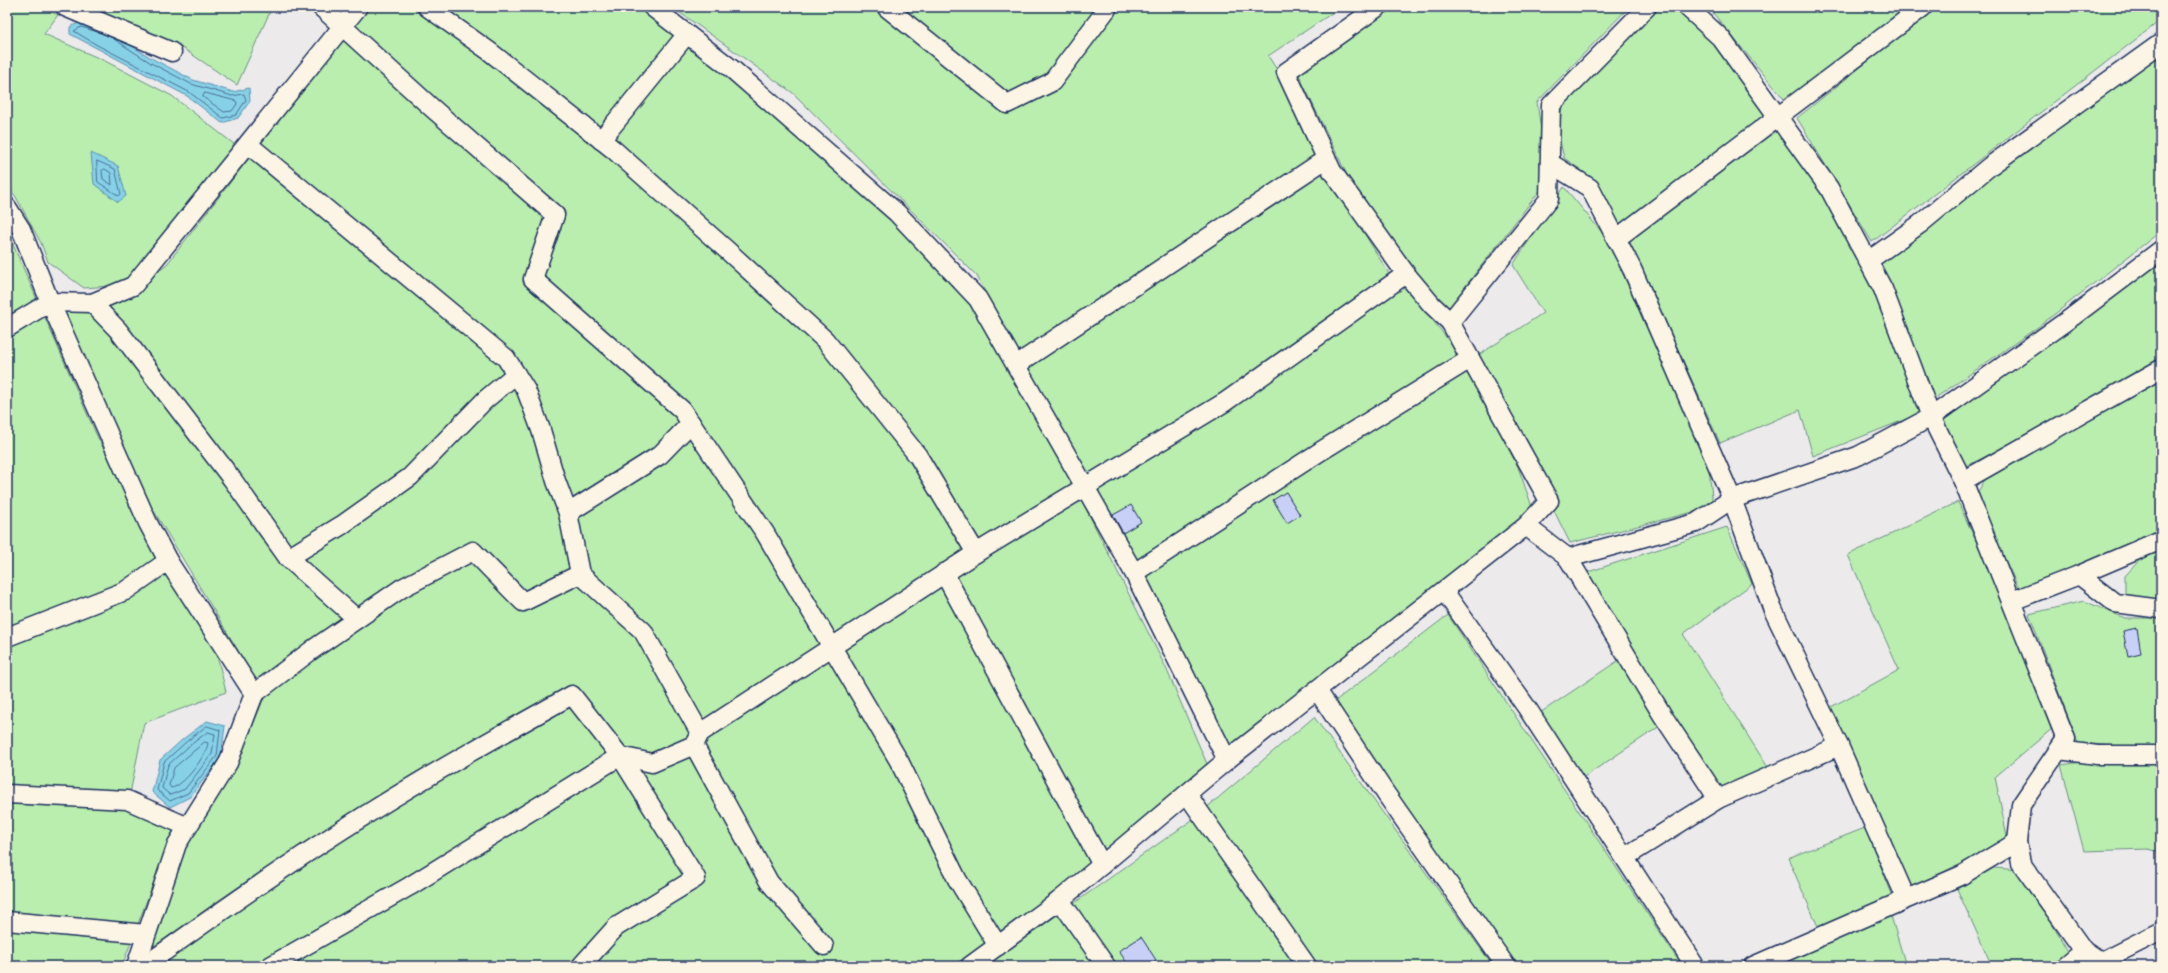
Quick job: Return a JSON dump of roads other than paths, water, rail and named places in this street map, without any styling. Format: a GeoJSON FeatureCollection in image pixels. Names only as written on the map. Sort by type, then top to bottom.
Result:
{"type":"FeatureCollection","features":[{"type":"Feature","properties":{"kind":"lane"},"geometry":{"type":"LineString","coordinates":[[65,7],[172,52]]}},
{"type":"Feature","properties":{"kind":"lane"},"geometry":{"type":"LineString","coordinates":[[321,7],[341,27],[430,107],[556,215],[533,278],[682,410],[765,533],[899,761],[957,880],[998,946]]}},
{"type":"Feature","properties":{"kind":"lane"},"geometry":{"type":"LineString","coordinates":[[7,328],[50,302],[92,304],[133,286],[249,145],[358,7]]}},
{"type":"Feature","properties":{"kind":"lane"},"geometry":{"type":"LineString","coordinates":[[427,7],[489,51],[601,140],[729,252],[825,340],[918,456],[976,553]]}},
{"type":"Feature","properties":{"kind":"lane"},"geometry":{"type":"LineString","coordinates":[[652,7],[732,69],[897,212],[978,299],[1086,486],[1134,573],[1227,760]]}},
{"type":"Feature","properties":{"kind":"lane"},"geometry":{"type":"LineString","coordinates":[[886,7],[1007,104],[1052,82],[1108,8]]}},
{"type":"Feature","properties":{"kind":"lane"},"geometry":{"type":"LineString","coordinates":[[970,966],[1060,900],[1227,760],[1526,526],[1549,501],[1450,322],[1432,305],[1406,274],[1332,171],[1286,72],[1378,7]]}},
{"type":"Feature","properties":{"kind":"lane"},"geometry":{"type":"LineString","coordinates":[[1450,322],[1550,199],[1551,105],[1646,7]]}},
{"type":"Feature","properties":{"kind":"lane"},"geometry":{"type":"LineString","coordinates":[[1687,7],[1721,38],[1830,188],[1882,289],[1931,417],[1963,481],[2012,601],[2066,739],[2021,805],[2017,842],[2022,863],[2084,952],[2100,962],[2161,931]]}},
{"type":"Feature","properties":{"kind":"lane"},"geometry":{"type":"LineString","coordinates":[[1616,239],[1923,7]]}},
{"type":"Feature","properties":{"kind":"lane"},"geometry":{"type":"LineString","coordinates":[[601,140],[687,34]]}},
{"type":"Feature","properties":{"kind":"lane"},"geometry":{"type":"LineString","coordinates":[[1868,261],[1920,224],[1990,166],[2161,43]]}},
{"type":"Feature","properties":{"kind":"lane"},"geometry":{"type":"LineString","coordinates":[[249,145],[506,358],[528,397],[568,514],[580,574],[643,631],[769,882],[824,946]]}},
{"type":"Feature","properties":{"kind":"lane"},"geometry":{"type":"LineString","coordinates":[[1016,365],[1326,159]]}},
{"type":"Feature","properties":{"kind":"lane"},"geometry":{"type":"LineString","coordinates":[[1550,163],[1590,188],[1632,269],[1732,499],[1773,610],[1839,746],[1906,898]]}},
{"type":"Feature","properties":{"kind":"lane"},"geometry":{"type":"LineString","coordinates":[[7,207],[21,229],[50,302],[148,524],[168,561],[254,694]]}},
{"type":"Feature","properties":{"kind":"lane"},"geometry":{"type":"LineString","coordinates":[[1568,558],[1696,524],[1732,499],[1858,456],[1931,417],[2072,317],[2161,250]]}},
{"type":"Feature","properties":{"kind":"lane"},"geometry":{"type":"LineString","coordinates":[[270,966],[410,886],[620,756],[652,763],[697,739],[944,573],[1225,402],[1406,274]]}},
{"type":"Feature","properties":{"kind":"lane"},"geometry":{"type":"LineString","coordinates":[[92,304],[118,330],[232,479],[288,558],[357,619]]}},
{"type":"Feature","properties":{"kind":"lane"},"geometry":{"type":"LineString","coordinates":[[1134,573],[1321,451],[1470,359]]}},
{"type":"Feature","properties":{"kind":"lane"},"geometry":{"type":"LineString","coordinates":[[1963,481],[2161,369]]}},
{"type":"Feature","properties":{"kind":"lane"},"geometry":{"type":"LineString","coordinates":[[288,558],[342,525],[410,477],[486,400],[516,374]]}},
{"type":"Feature","properties":{"kind":"lane"},"geometry":{"type":"LineString","coordinates":[[568,514],[660,455],[691,423]]}},
{"type":"Feature","properties":{"kind":"lane"},"geometry":{"type":"LineString","coordinates":[[1526,526],[1568,558],[1663,716],[1718,799]]}},
{"type":"Feature","properties":{"kind":"lane"},"geometry":{"type":"LineString","coordinates":[[2012,601],[2080,575],[2161,540]]}},
{"type":"Feature","properties":{"kind":"lane"},"geometry":{"type":"LineString","coordinates":[[580,574],[523,602],[473,551],[402,588],[254,694],[228,763],[177,844],[136,965],[147,964],[213,917],[363,816],[482,745],[572,694],[620,756],[696,878],[616,927],[581,966]]}},
{"type":"Feature","properties":{"kind":"lane"},"geometry":{"type":"LineString","coordinates":[[7,637],[124,591],[168,561]]}},
{"type":"Feature","properties":{"kind":"lane"},"geometry":{"type":"LineString","coordinates":[[944,573],[1102,865]]}},
{"type":"Feature","properties":{"kind":"lane"},"geometry":{"type":"LineString","coordinates":[[2080,575],[2115,603],[2161,609]]}},
{"type":"Feature","properties":{"kind":"lane"},"geometry":{"type":"LineString","coordinates":[[1444,591],[1527,708],[1695,966]]}},
{"type":"Feature","properties":{"kind":"lane"},"geometry":{"type":"LineString","coordinates":[[1317,690],[1386,794],[1506,966]]}},
{"type":"Feature","properties":{"kind":"lane"},"geometry":{"type":"LineString","coordinates":[[1625,857],[1718,799],[1839,746]]}},
{"type":"Feature","properties":{"kind":"lane"},"geometry":{"type":"LineString","coordinates":[[2059,750],[2098,755],[2161,755]]}},
{"type":"Feature","properties":{"kind":"lane"},"geometry":{"type":"LineString","coordinates":[[7,794],[127,800],[188,827]]}},
{"type":"Feature","properties":{"kind":"lane"},"geometry":{"type":"LineString","coordinates":[[1187,794],[1307,966]]}},
{"type":"Feature","properties":{"kind":"lane"},"geometry":{"type":"LineString","coordinates":[[1753,966],[1886,910],[1906,898],[1962,875],[2017,842]]}},
{"type":"Feature","properties":{"kind":"lane"},"geometry":{"type":"LineString","coordinates":[[1060,900],[1106,966]]}},
{"type":"Feature","properties":{"kind":"lane"},"geometry":{"type":"LineString","coordinates":[[7,921],[146,934]]}},
{"type":"Feature","properties":{"kind":"lane"},"geometry":{"type":"LineString","coordinates":[[2066,966],[2084,952]]}},
{"type":"Feature","properties":{"kind":"water"},"geometry":{"type":"Polygon","coordinates":[[[80,22],[109,32],[153,59],[193,80],[233,92],[249,88],[250,101],[238,118],[222,123],[187,96],[70,34],[70,27],[80,22]]]}},
{"type":"Feature","properties":{"kind":"water"},"geometry":{"type":"Polygon","coordinates":[[[91,153],[118,166],[126,196],[118,202],[94,184],[91,153]]]}},
{"type":"Feature","properties":{"kind":"water"},"geometry":{"type":"Polygon","coordinates":[[[207,721],[225,726],[221,757],[190,797],[170,807],[152,792],[160,760],[183,739],[207,721]]]}}]}
